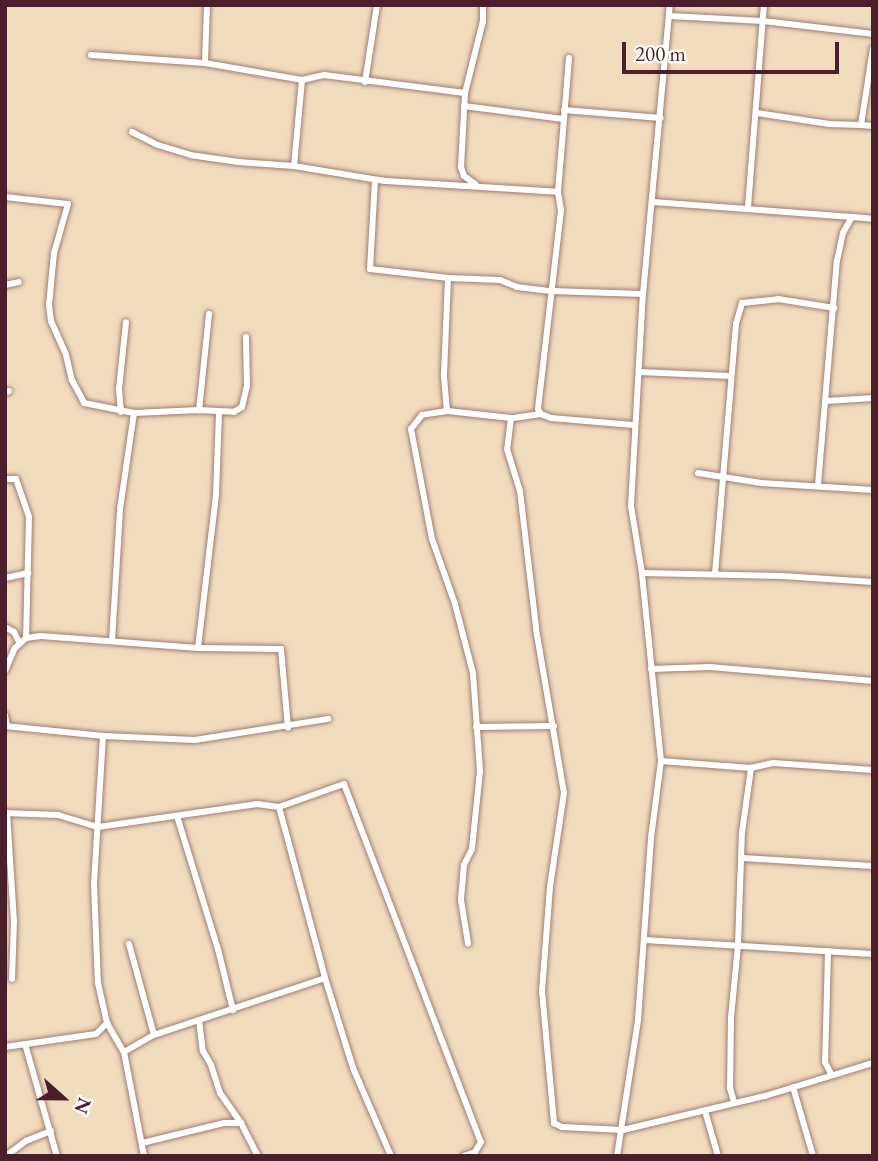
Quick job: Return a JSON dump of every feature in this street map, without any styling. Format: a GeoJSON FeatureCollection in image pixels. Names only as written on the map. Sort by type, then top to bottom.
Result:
{"type":"FeatureCollection","features":[{"type":"Feature","properties":{"kind":"street"},"geometry":{"type":"LineString","coordinates":[[205,64],[208,5]]}},
{"type":"Feature","properties":{"kind":"street"},"geometry":{"type":"LineString","coordinates":[[365,82],[377,5]]}},
{"type":"Feature","properties":{"kind":"street"},"geometry":{"type":"LineString","coordinates":[[478,184],[470,182],[461,167],[465,93],[484,21],[483,5]]}},
{"type":"Feature","properties":{"kind":"street"},"geometry":{"type":"LineString","coordinates":[[617,1156],[638,1020],[651,838],[661,761],[642,573],[631,506],[633,425],[643,294],[670,5]]}},
{"type":"Feature","properties":{"kind":"street"},"geometry":{"type":"LineString","coordinates":[[748,207],[764,5]]}},
{"type":"Feature","properties":{"kind":"street"},"geometry":{"type":"LineString","coordinates":[[670,16],[763,22],[873,34]]}},
{"type":"Feature","properties":{"kind":"street"},"geometry":{"type":"LineString","coordinates":[[861,125],[873,48]]}},
{"type":"Feature","properties":{"kind":"street"},"geometry":{"type":"LineString","coordinates":[[91,55],[205,64],[302,80],[324,75],[465,93]]}},
{"type":"Feature","properties":{"kind":"street"},"geometry":{"type":"LineString","coordinates":[[541,414],[538,408],[561,210],[558,192],[569,58]]}},
{"type":"Feature","properties":{"kind":"street"},"geometry":{"type":"LineString","coordinates":[[294,166],[302,80]]}},
{"type":"Feature","properties":{"kind":"street"},"geometry":{"type":"LineString","coordinates":[[464,106],[563,119]]}},
{"type":"Feature","properties":{"kind":"street"},"geometry":{"type":"LineString","coordinates":[[564,110],[661,118]]}},
{"type":"Feature","properties":{"kind":"street"},"geometry":{"type":"LineString","coordinates":[[757,113],[829,124],[873,126]]}},
{"type":"Feature","properties":{"kind":"street"},"geometry":{"type":"LineString","coordinates":[[132,132],[158,145],[190,155],[294,166],[375,180],[478,184],[558,192]]}},
{"type":"Feature","properties":{"kind":"street"},"geometry":{"type":"LineString","coordinates":[[375,180],[370,269],[448,278],[500,280],[517,287],[551,291],[643,294]]}},
{"type":"Feature","properties":{"kind":"street"},"geometry":{"type":"LineString","coordinates":[[5,197],[68,204],[54,253],[49,304],[51,321],[66,355],[79,397],[91,407],[134,413],[199,410],[234,412],[242,407],[244,400],[246,337]]}},
{"type":"Feature","properties":{"kind":"street"},"geometry":{"type":"LineString","coordinates":[[653,202],[748,207],[873,219]]}},
{"type":"Feature","properties":{"kind":"street"},"geometry":{"type":"LineString","coordinates":[[818,485],[835,271],[842,233],[852,217]]}},
{"type":"Feature","properties":{"kind":"street"},"geometry":{"type":"LineString","coordinates":[[447,411],[444,374],[448,278]]}},
{"type":"Feature","properties":{"kind":"street"},"geometry":{"type":"LineString","coordinates":[[5,285],[19,282]]}},
{"type":"Feature","properties":{"kind":"street"},"geometry":{"type":"LineString","coordinates":[[715,574],[736,324],[742,303],[778,299],[834,308]]}},
{"type":"Feature","properties":{"kind":"street"},"geometry":{"type":"LineString","coordinates":[[199,410],[209,314]]}},
{"type":"Feature","properties":{"kind":"street"},"geometry":{"type":"LineString","coordinates":[[121,412],[119,389],[126,322]]}},
{"type":"Feature","properties":{"kind":"street"},"geometry":{"type":"LineString","coordinates":[[639,372],[731,376]]}},
{"type":"Feature","properties":{"kind":"street"},"geometry":{"type":"LineString","coordinates":[[826,401],[873,398]]}},
{"type":"Feature","properties":{"kind":"street"},"geometry":{"type":"LineString","coordinates":[[467,943],[461,900],[464,865],[472,849],[479,791],[473,673],[455,604],[432,539],[411,429],[422,415],[447,411],[511,418],[541,414],[591,423],[633,425]]}},
{"type":"Feature","properties":{"kind":"street"},"geometry":{"type":"LineString","coordinates":[[198,648],[216,494],[219,412]]}},
{"type":"Feature","properties":{"kind":"street"},"geometry":{"type":"LineString","coordinates":[[112,642],[120,509],[134,413]]}},
{"type":"Feature","properties":{"kind":"street"},"geometry":{"type":"LineString","coordinates":[[511,418],[507,449],[520,491],[537,635],[564,793],[551,887],[542,990],[551,1117],[557,1126],[623,1130],[705,1111],[873,1063]]}},
{"type":"Feature","properties":{"kind":"street"},"geometry":{"type":"LineString","coordinates":[[698,473],[724,475],[761,484],[873,490]]}},
{"type":"Feature","properties":{"kind":"street"},"geometry":{"type":"LineString","coordinates":[[5,478],[16,479],[29,517],[26,638]]}},
{"type":"Feature","properties":{"kind":"street"},"geometry":{"type":"LineString","coordinates":[[5,578],[28,573]]}},
{"type":"Feature","properties":{"kind":"street"},"geometry":{"type":"LineString","coordinates":[[642,573],[873,582]]}},
{"type":"Feature","properties":{"kind":"street"},"geometry":{"type":"LineString","coordinates":[[5,627],[14,632],[20,644]]}},
{"type":"Feature","properties":{"kind":"street"},"geometry":{"type":"LineString","coordinates":[[5,671],[26,638],[41,636],[198,648],[281,649],[288,727]]}},
{"type":"Feature","properties":{"kind":"street"},"geometry":{"type":"LineString","coordinates":[[651,669],[710,667],[873,681]]}},
{"type":"Feature","properties":{"kind":"street"},"geometry":{"type":"LineString","coordinates":[[5,715],[6,726],[103,736],[195,740],[328,719]]}},
{"type":"Feature","properties":{"kind":"street"},"geometry":{"type":"LineString","coordinates":[[476,727],[554,726]]}},
{"type":"Feature","properties":{"kind":"street"},"geometry":{"type":"LineString","coordinates":[[103,736],[94,885],[98,983],[109,1026],[124,1052],[144,1156]]}},
{"type":"Feature","properties":{"kind":"street"},"geometry":{"type":"LineString","coordinates":[[661,761],[751,768],[773,763],[873,770]]}},
{"type":"Feature","properties":{"kind":"street"},"geometry":{"type":"LineString","coordinates":[[734,1102],[730,1088],[730,1062],[742,833],[751,768]]}},
{"type":"Feature","properties":{"kind":"street"},"geometry":{"type":"LineString","coordinates":[[12,979],[14,922],[6,813],[58,815],[98,827],[257,804],[279,807],[344,784],[481,1142],[475,1152],[464,1156]]}},
{"type":"Feature","properties":{"kind":"street"},"geometry":{"type":"LineString","coordinates":[[279,807],[325,978],[354,1068],[391,1156]]}},
{"type":"Feature","properties":{"kind":"street"},"geometry":{"type":"LineString","coordinates":[[177,816],[218,948],[233,1010]]}},
{"type":"Feature","properties":{"kind":"street"},"geometry":{"type":"LineString","coordinates":[[742,858],[873,866]]}},
{"type":"Feature","properties":{"kind":"street"},"geometry":{"type":"LineString","coordinates":[[644,940],[873,954]]}},
{"type":"Feature","properties":{"kind":"street"},"geometry":{"type":"LineString","coordinates":[[129,944],[154,1035]]}},
{"type":"Feature","properties":{"kind":"street"},"geometry":{"type":"LineString","coordinates":[[828,951],[825,1062],[831,1074]]}},
{"type":"Feature","properties":{"kind":"street"},"geometry":{"type":"LineString","coordinates":[[124,1052],[154,1035],[325,978]]}},
{"type":"Feature","properties":{"kind":"street"},"geometry":{"type":"LineString","coordinates":[[200,1020],[203,1051],[211,1065],[220,1093],[241,1123],[258,1156]]}},
{"type":"Feature","properties":{"kind":"street"},"geometry":{"type":"LineString","coordinates":[[5,1047],[101,1031],[109,1026]]}},
{"type":"Feature","properties":{"kind":"street"},"geometry":{"type":"LineString","coordinates":[[25,1044],[57,1156]]}},
{"type":"Feature","properties":{"kind":"street"},"geometry":{"type":"LineString","coordinates":[[793,1087],[813,1156]]}},
{"type":"Feature","properties":{"kind":"street"},"geometry":{"type":"LineString","coordinates":[[705,1111],[719,1156]]}},
{"type":"Feature","properties":{"kind":"street"},"geometry":{"type":"LineString","coordinates":[[142,1143],[224,1124],[241,1123]]}},
{"type":"Feature","properties":{"kind":"street"},"geometry":{"type":"LineString","coordinates":[[6,1156],[26,1141],[51,1130]]}}]}
